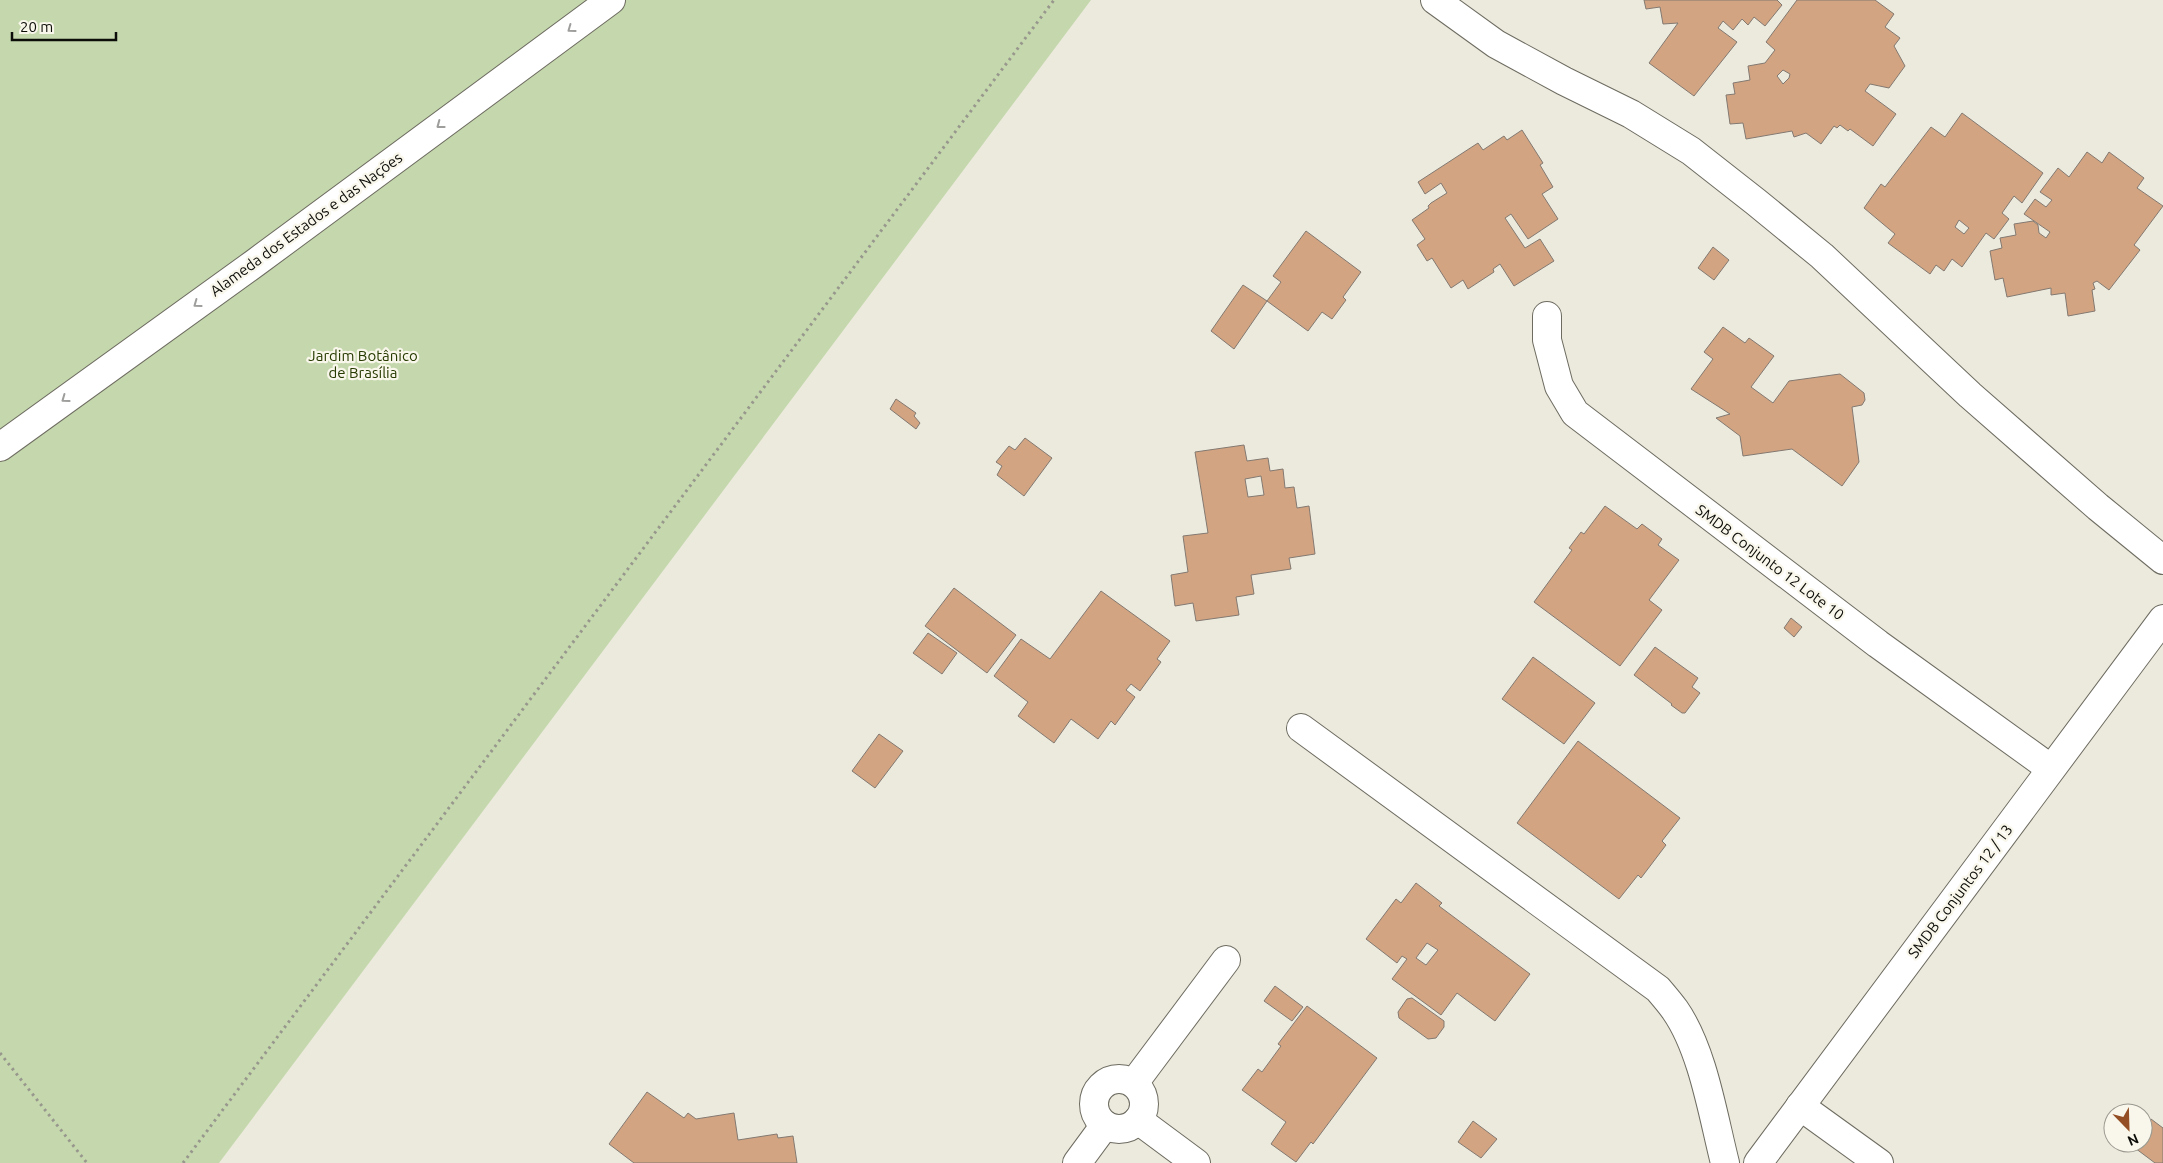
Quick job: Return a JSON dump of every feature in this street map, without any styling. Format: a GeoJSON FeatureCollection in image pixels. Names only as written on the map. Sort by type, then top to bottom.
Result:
{"type":"FeatureCollection","features":[{"type":"Feature","properties":{"kind":"street","name":"Alameda dos Estados e das Nações"},"geometry":{"type":"LineString","coordinates":[[0,447],[255,263],[611,0]]}},
{"type":"Feature","properties":{"kind":"street"},"geometry":{"type":"LineString","coordinates":[[1435,0],[1496,44],[1564,81],[1632,114],[1691,151],[1822,256],[1970,395],[2163,560]]}},
{"type":"Feature","properties":{"kind":"street","name":"SMDB Conjunto 12 Lote 10"},"geometry":{"type":"LineString","coordinates":[[1547,316],[1547,340],[1559,386],[1575,414],[1878,644],[2050,768]]}},
{"type":"Feature","properties":{"kind":"street","name":"SMDB Conjuntos 12 / 13"},"geometry":{"type":"LineString","coordinates":[[1758,1163],[2050,768],[2163,619]]}},
{"type":"Feature","properties":{"kind":"street"},"geometry":{"type":"LineString","coordinates":[[1301,728],[1658,989],[1675,1010],[1689,1035],[1699,1063],[1726,1163]]}},
{"type":"Feature","properties":{"kind":"street"},"geometry":{"type":"LineString","coordinates":[[1134,1084],[1226,960]]}},
{"type":"Feature","properties":{"kind":"street"},"geometry":{"type":"LineString","coordinates":[[1116,1078],[1125,1079],[1134,1084],[1144,1098],[1144,1107],[1138,1120],[1122,1129],[1105,1125],[1096,1115],[1094,1107],[1094,1098],[1098,1090],[1108,1081],[1116,1078]]}},
{"type":"Feature","properties":{"kind":"street"},"geometry":{"type":"LineString","coordinates":[[1800,1106],[1879,1163]]}},
{"type":"Feature","properties":{"kind":"street"},"geometry":{"type":"LineString","coordinates":[[1138,1120],[1196,1163]]}},
{"type":"Feature","properties":{"kind":"street"},"geometry":{"type":"LineString","coordinates":[[1077,1163],[1105,1125]]}},
{"type":"Feature","properties":{"kind":"path"},"geometry":{"type":"LineString","coordinates":[[183,1163],[1054,0]]}},
{"type":"Feature","properties":{"kind":"path"},"geometry":{"type":"LineString","coordinates":[[0,1053],[87,1163]]}},
{"type":"Feature","properties":{"kind":"green space","name":"Jardim Botânico de Brasília"},"geometry":{"type":"Polygon","coordinates":[[[0,0],[1091,0],[219,1163],[0,1163],[0,0]]]}},
{"type":"Feature","properties":{"kind":"building"},"geometry":{"type":"Polygon","coordinates":[[[1644,0],[1777,0],[1782,5],[1765,26],[1754,17],[1748,25],[1742,19],[1733,30],[1723,21],[1718,28],[1737,42],[1694,96],[1649,63],[1678,23],[1663,24],[1660,7],[1646,9],[1644,0]]]}},
{"type":"Feature","properties":{"kind":"building"},"geometry":{"type":"Polygon","coordinates":[[[1797,0],[1875,0],[1894,14],[1885,27],[1900,38],[1894,46],[1905,66],[1889,88],[1870,84],[1865,91],[1896,114],[1873,146],[1850,129],[1848,131],[1840,125],[1837,128],[1834,126],[1821,144],[1806,133],[1794,137],[1792,131],[1746,139],[1743,123],[1730,124],[1726,95],[1735,94],[1733,83],[1750,80],[1748,66],[1765,63],[1775,50],[1766,42],[1797,0]],[[1783,70],[1777,76],[1783,84],[1790,74],[1783,70]]]}},
{"type":"Feature","properties":{"kind":"building"},"geometry":{"type":"Polygon","coordinates":[[[1962,113],[2043,173],[2022,203],[2014,196],[2002,213],[2009,219],[1994,239],[1986,233],[1962,267],[1952,259],[1944,271],[1936,265],[1930,274],[1888,243],[1895,234],[1864,208],[1881,184],[1885,187],[1931,127],[1945,137],[1962,113]],[[1959,220],[1955,227],[1964,234],[1969,228],[1959,220]]]}},
{"type":"Feature","properties":{"kind":"building"},"geometry":{"type":"Polygon","coordinates":[[[1522,130],[1543,163],[1540,165],[1553,187],[1542,194],[1558,219],[1528,239],[1511,214],[1505,218],[1525,248],[1540,239],[1554,261],[1514,286],[1500,264],[1493,269],[1494,272],[1468,289],[1463,280],[1451,288],[1432,258],[1427,261],[1417,245],[1425,239],[1412,220],[1429,208],[1428,206],[1431,203],[1447,193],[1441,183],[1425,194],[1418,182],[1478,143],[1483,150],[1504,136],[1507,140],[1522,130]]]}},
{"type":"Feature","properties":{"kind":"building"},"geometry":{"type":"Polygon","coordinates":[[[2087,152],[2102,163],[2109,152],[2144,178],[2137,188],[2163,206],[2134,245],[2140,250],[2109,290],[2097,281],[2093,283],[2095,289],[2092,290],[2095,311],[2068,316],[2065,293],[2051,295],[2051,288],[2007,297],[2003,278],[1995,280],[1990,251],[2002,248],[2000,238],[2016,235],[2014,224],[2033,221],[2038,225],[2039,233],[2046,238],[2050,232],[2024,214],[2035,199],[2046,207],[2052,200],[2040,192],[2058,168],[2069,177],[2087,152]]]}},
{"type":"Feature","properties":{"kind":"building"},"geometry":{"type":"Polygon","coordinates":[[[1306,231],[1361,272],[1343,297],[1346,300],[1332,319],[1322,312],[1308,331],[1267,301],[1281,282],[1273,276],[1306,231]]]}},
{"type":"Feature","properties":{"kind":"building"},"geometry":{"type":"Polygon","coordinates":[[[1713,247],[1729,260],[1714,280],[1698,268],[1713,247]]]}},
{"type":"Feature","properties":{"kind":"building"},"geometry":{"type":"Polygon","coordinates":[[[1243,285],[1267,301],[1234,349],[1211,331],[1243,285]]]}},
{"type":"Feature","properties":{"kind":"building"},"geometry":{"type":"Polygon","coordinates":[[[1723,327],[1745,343],[1749,338],[1774,356],[1751,387],[1773,403],[1789,381],[1840,374],[1864,393],[1865,400],[1862,405],[1852,407],[1859,462],[1842,486],[1792,449],[1743,456],[1740,436],[1716,418],[1730,414],[1691,389],[1713,359],[1704,352],[1723,327]]]}},
{"type":"Feature","properties":{"kind":"building"},"geometry":{"type":"Polygon","coordinates":[[[896,399],[916,413],[914,416],[920,423],[916,429],[890,409],[896,399]]]}},
{"type":"Feature","properties":{"kind":"building"},"geometry":{"type":"Polygon","coordinates":[[[1025,438],[1052,458],[1024,496],[997,475],[1002,466],[996,462],[1009,446],[1015,450],[1025,438]]]}},
{"type":"Feature","properties":{"kind":"building"},"geometry":{"type":"Polygon","coordinates":[[[1244,445],[1247,461],[1268,458],[1270,471],[1283,469],[1285,488],[1294,487],[1297,508],[1309,506],[1315,554],[1289,558],[1291,569],[1251,575],[1254,594],[1236,597],[1239,615],[1196,621],[1193,603],[1175,606],[1171,575],[1188,572],[1183,536],[1208,533],[1195,452],[1244,445]],[[1261,476],[1245,479],[1248,497],[1264,495],[1261,476]]]}},
{"type":"Feature","properties":{"kind":"building"},"geometry":{"type":"Polygon","coordinates":[[[1605,506],[1637,529],[1642,524],[1662,539],[1658,545],[1679,560],[1649,600],[1662,610],[1620,666],[1534,602],[1572,550],[1569,548],[1581,532],[1584,534],[1605,506]]]}},
{"type":"Feature","properties":{"kind":"building"},"geometry":{"type":"Polygon","coordinates":[[[954,588],[1016,635],[987,673],[925,626],[954,588]]]}},
{"type":"Feature","properties":{"kind":"building"},"geometry":{"type":"Polygon","coordinates":[[[1101,591],[1170,641],[1157,659],[1161,662],[1140,691],[1131,684],[1126,690],[1135,697],[1115,725],[1111,721],[1098,739],[1071,719],[1054,743],[1018,716],[1028,702],[994,676],[1021,639],[1050,659],[1101,591]]]}},
{"type":"Feature","properties":{"kind":"building"},"geometry":{"type":"Polygon","coordinates":[[[1791,618],[1802,627],[1794,637],[1784,628],[1791,618]]]}},
{"type":"Feature","properties":{"kind":"building"},"geometry":{"type":"Polygon","coordinates":[[[928,633],[957,653],[942,674],[913,653],[928,633]]]}},
{"type":"Feature","properties":{"kind":"building"},"geometry":{"type":"Polygon","coordinates":[[[1655,647],[1698,678],[1692,687],[1700,693],[1685,713],[1671,705],[1634,675],[1655,647]]]}},
{"type":"Feature","properties":{"kind":"building"},"geometry":{"type":"Polygon","coordinates":[[[1533,657],[1595,703],[1564,744],[1502,699],[1533,657]]]}},
{"type":"Feature","properties":{"kind":"building"},"geometry":{"type":"Polygon","coordinates":[[[879,734],[903,751],[875,788],[852,771],[879,734]]]}},
{"type":"Feature","properties":{"kind":"building"},"geometry":{"type":"Polygon","coordinates":[[[1578,741],[1680,818],[1662,841],[1666,845],[1641,878],[1638,875],[1619,899],[1517,823],[1578,741]]]}},
{"type":"Feature","properties":{"kind":"building"},"geometry":{"type":"Polygon","coordinates":[[[1416,883],[1442,903],[1439,906],[1530,974],[1495,1021],[1457,993],[1441,1015],[1392,979],[1407,959],[1402,956],[1397,963],[1366,939],[1396,899],[1401,903],[1416,883]],[[1427,943],[1416,958],[1426,965],[1438,950],[1427,943]]]}},
{"type":"Feature","properties":{"kind":"building"},"geometry":{"type":"Polygon","coordinates":[[[1275,986],[1303,1007],[1292,1021],[1264,1001],[1275,986]]]}},
{"type":"Feature","properties":{"kind":"building"},"geometry":{"type":"Polygon","coordinates":[[[1412,998],[1444,1021],[1444,1027],[1436,1038],[1428,1039],[1399,1018],[1398,1012],[1407,999],[1412,998]]]}},
{"type":"Feature","properties":{"kind":"building"},"geometry":{"type":"Polygon","coordinates":[[[1307,1006],[1377,1058],[1313,1144],[1311,1142],[1296,1162],[1271,1144],[1286,1122],[1242,1090],[1258,1069],[1262,1072],[1281,1046],[1278,1044],[1307,1006]]]}},
{"type":"Feature","properties":{"kind":"building"},"geometry":{"type":"Polygon","coordinates":[[[647,1092],[684,1118],[688,1113],[696,1119],[734,1113],[738,1140],[777,1134],[778,1138],[793,1136],[797,1163],[634,1163],[609,1144],[647,1092]]]}},
{"type":"Feature","properties":{"kind":"building"},"geometry":{"type":"Polygon","coordinates":[[[2153,1120],[2163,1128],[2163,1163],[2155,1163],[2142,1153],[2153,1153],[2153,1120]]]}},
{"type":"Feature","properties":{"kind":"building"},"geometry":{"type":"Polygon","coordinates":[[[1473,1121],[1497,1139],[1481,1158],[1458,1142],[1473,1121]]]}}]}
